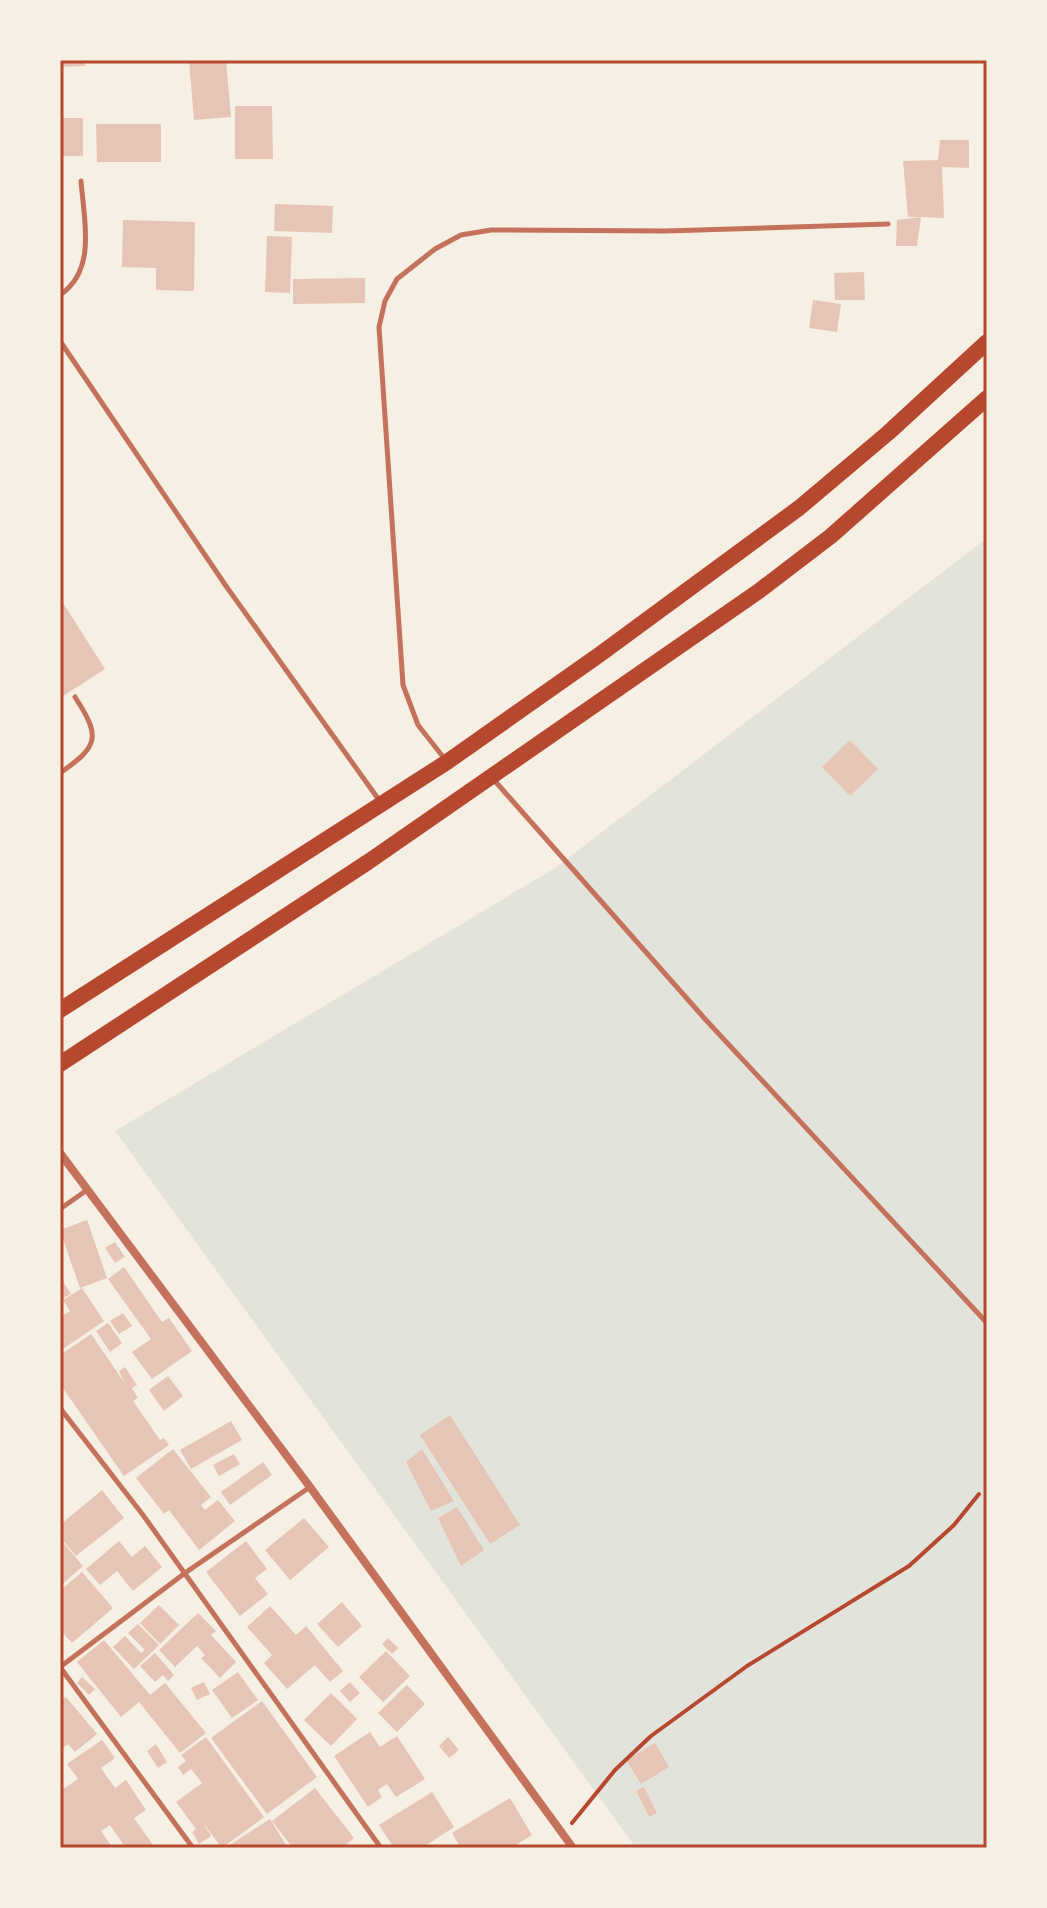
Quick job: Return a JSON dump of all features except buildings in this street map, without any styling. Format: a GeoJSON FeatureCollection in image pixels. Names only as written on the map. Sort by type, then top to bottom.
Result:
{"type":"FeatureCollection","features":[{"type":"Feature","properties":{"kind":"main road"},"geometry":{"type":"LineString","coordinates":[[60,1010],[447,762],[799,508],[888,433],[987,342]]}},
{"type":"Feature","properties":{"kind":"main road"},"geometry":{"type":"LineString","coordinates":[[60,1064],[368,862],[771,582],[831,536],[987,398]]}},
{"type":"Feature","properties":{"kind":"street"},"geometry":{"type":"LineString","coordinates":[[60,1153],[310,1487],[573,1848]]}},
{"type":"Feature","properties":{"kind":"lane"},"geometry":{"type":"LineString","coordinates":[[60,295],[77,281],[84,259],[81,181]]}},
{"type":"Feature","properties":{"kind":"lane"},"geometry":{"type":"LineString","coordinates":[[447,762],[418,725],[403,685],[397,634],[397,581],[379,327],[385,301],[397,279],[435,249],[461,235],[491,230],[666,231],[888,224]]}},
{"type":"Feature","properties":{"kind":"lane"},"geometry":{"type":"LineString","coordinates":[[60,341],[218,575],[382,804]]}},
{"type":"Feature","properties":{"kind":"lane"},"geometry":{"type":"LineString","coordinates":[[60,773],[91,749],[94,737],[89,719],[75,697]]}},
{"type":"Feature","properties":{"kind":"lane"},"geometry":{"type":"LineString","coordinates":[[491,776],[705,1019],[987,1323]]}},
{"type":"Feature","properties":{"kind":"lane"},"geometry":{"type":"LineString","coordinates":[[60,1209],[87,1190]]}},
{"type":"Feature","properties":{"kind":"lane"},"geometry":{"type":"LineString","coordinates":[[60,1408],[185,1573],[381,1848]]}},
{"type":"Feature","properties":{"kind":"lane"},"geometry":{"type":"LineString","coordinates":[[193,1848],[60,1667],[185,1573],[310,1487]]}},
{"type":"Feature","properties":{"kind":"path"},"geometry":{"type":"LineString","coordinates":[[563,1834],[615,1770],[651,1736],[747,1666],[909,1566],[954,1525],[979,1494]]}},
{"type":"Feature","properties":{"kind":"shaded area"},"geometry":{"type":"Polygon","coordinates":[[[987,538],[987,1848],[636,1848],[115,1131],[555,868],[987,538]]]}}]}
